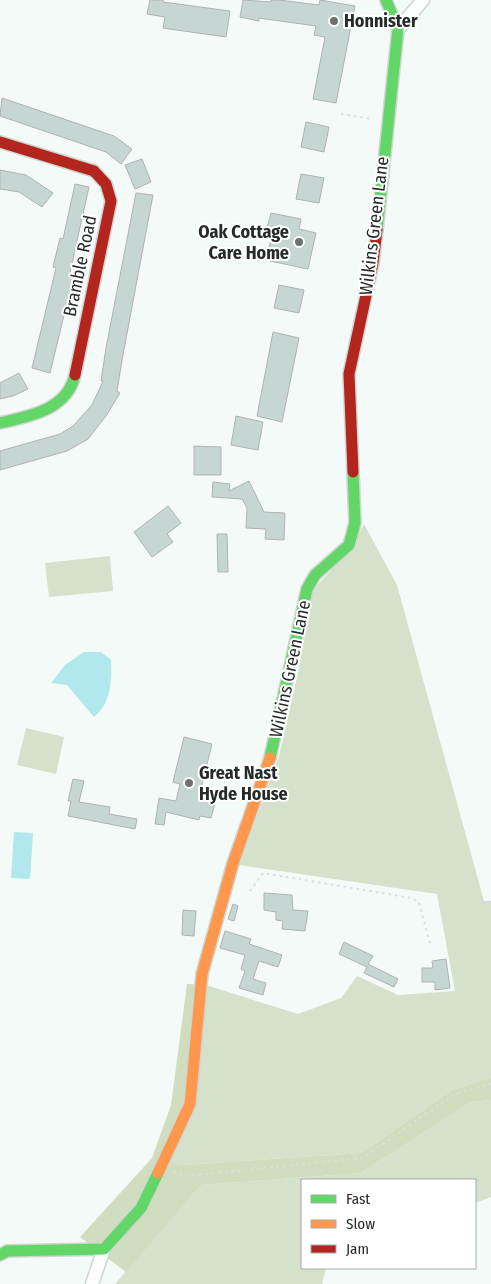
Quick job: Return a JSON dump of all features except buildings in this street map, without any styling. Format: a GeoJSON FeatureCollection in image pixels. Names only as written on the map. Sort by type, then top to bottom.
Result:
{"type":"FeatureCollection","features":[{"type":"Feature","properties":{"kind":"street","name":"Wilkins Green Lane"},"geometry":{"type":"LineString","coordinates":[[104,1249],[141,1208],[190,1104],[202,974],[233,863],[272,751],[307,589],[315,575],[349,545],[356,523],[350,374],[373,263],[398,29],[386,0]]}},
{"type":"Feature","properties":{"kind":"street"},"geometry":{"type":"LineString","coordinates":[[398,29],[423,0]]}},
{"type":"Feature","properties":{"kind":"street","name":"Bramble Road"},"geometry":{"type":"LineString","coordinates":[[0,142],[94,171],[106,184],[111,201],[74,379],[70,388],[63,400],[48,409],[0,423]]}},
{"type":"Feature","properties":{"kind":"street"},"geometry":{"type":"LineString","coordinates":[[0,1255],[7,1251],[104,1249],[92,1284]]}},
{"type":"Feature","properties":{"kind":"path"},"geometry":{"type":"LineString","coordinates":[[341,114],[387,122]]}},
{"type":"Feature","properties":{"kind":"path"},"geometry":{"type":"LineString","coordinates":[[250,891],[263,873],[412,898],[419,903],[431,947]]}},
{"type":"Feature","properties":{"kind":"path"},"geometry":{"type":"LineString","coordinates":[[161,1166],[186,1176],[362,1158],[455,1094],[491,1084]]}},
{"type":"Feature","properties":{"kind":"green space"},"geometry":{"type":"Polygon","coordinates":[[[364,524],[397,585],[484,901],[491,901],[491,1077],[452,1090],[361,1153],[184,1165],[170,1162],[206,985],[298,1014],[341,998],[357,976],[398,995],[455,991],[437,894],[239,865],[279,756],[298,673],[313,590],[352,548],[364,524]]]}},
{"type":"Feature","properties":{"kind":"green space"},"geometry":{"type":"Polygon","coordinates":[[[110,556],[113,591],[49,597],[45,563],[110,556]]]}},
{"type":"Feature","properties":{"kind":"green space"},"geometry":{"type":"Polygon","coordinates":[[[26,728],[64,737],[56,774],[17,765],[26,728]]]}},
{"type":"Feature","properties":{"kind":"green space"},"geometry":{"type":"Polygon","coordinates":[[[187,984],[206,985],[171,1162],[184,1165],[361,1153],[452,1090],[491,1077],[491,1100],[471,1102],[361,1173],[201,1185],[126,1272],[80,1237],[152,1158],[171,1105],[187,984]]]}},
{"type":"Feature","properties":{"kind":"green space"},"geometry":{"type":"Polygon","coordinates":[[[491,1100],[491,1197],[476,1203],[476,1179],[301,1179],[301,1269],[326,1269],[322,1284],[115,1284],[201,1185],[361,1173],[471,1102],[491,1100]]]}},
{"type":"Feature","properties":{"kind":"water"},"geometry":{"type":"Polygon","coordinates":[[[84,652],[101,652],[111,660],[111,683],[107,699],[100,712],[94,717],[67,685],[51,683],[65,665],[84,652]]]}},
{"type":"Feature","properties":{"kind":"water"},"geometry":{"type":"Polygon","coordinates":[[[14,832],[33,833],[30,879],[11,878],[14,832]]]}},
{"type":"Feature","properties":{"kind":"traffic: fast"},"geometry":{"type":"LineString","coordinates":[[377,230],[398,29],[386,0]]}},
{"type":"Feature","properties":{"kind":"traffic: fast"},"geometry":{"type":"LineString","coordinates":[[0,423],[35,414],[56,404],[71,387],[75,375]]}},
{"type":"Feature","properties":{"kind":"traffic: fast"},"geometry":{"type":"LineString","coordinates":[[270,758],[307,589],[315,575],[349,545],[355,523],[353,472]]}},
{"type":"Feature","properties":{"kind":"traffic: fast"},"geometry":{"type":"LineString","coordinates":[[0,1255],[7,1251],[104,1249],[141,1208],[158,1173]]}},
{"type":"Feature","properties":{"kind":"traffic: slow"},"geometry":{"type":"LineString","coordinates":[[158,1173],[190,1104],[202,974],[233,863],[270,758]]}},
{"type":"Feature","properties":{"kind":"traffic: jam"},"geometry":{"type":"LineString","coordinates":[[0,142],[94,171],[106,184],[111,201],[75,375]]}},
{"type":"Feature","properties":{"kind":"traffic: jam"},"geometry":{"type":"LineString","coordinates":[[353,472],[349,374],[373,263],[377,230]]}},
{"type":"Feature","properties":{"kind":"place","name":"Honnister"},"geometry":{"type":"Point","coordinates":[334,21]}},
{"type":"Feature","properties":{"kind":"place","name":"Oak Cottage Care Home"},"geometry":{"type":"Point","coordinates":[299,242]}},
{"type":"Feature","properties":{"kind":"place","name":"Great Nast Hyde House"},"geometry":{"type":"Point","coordinates":[189,783]}}]}
